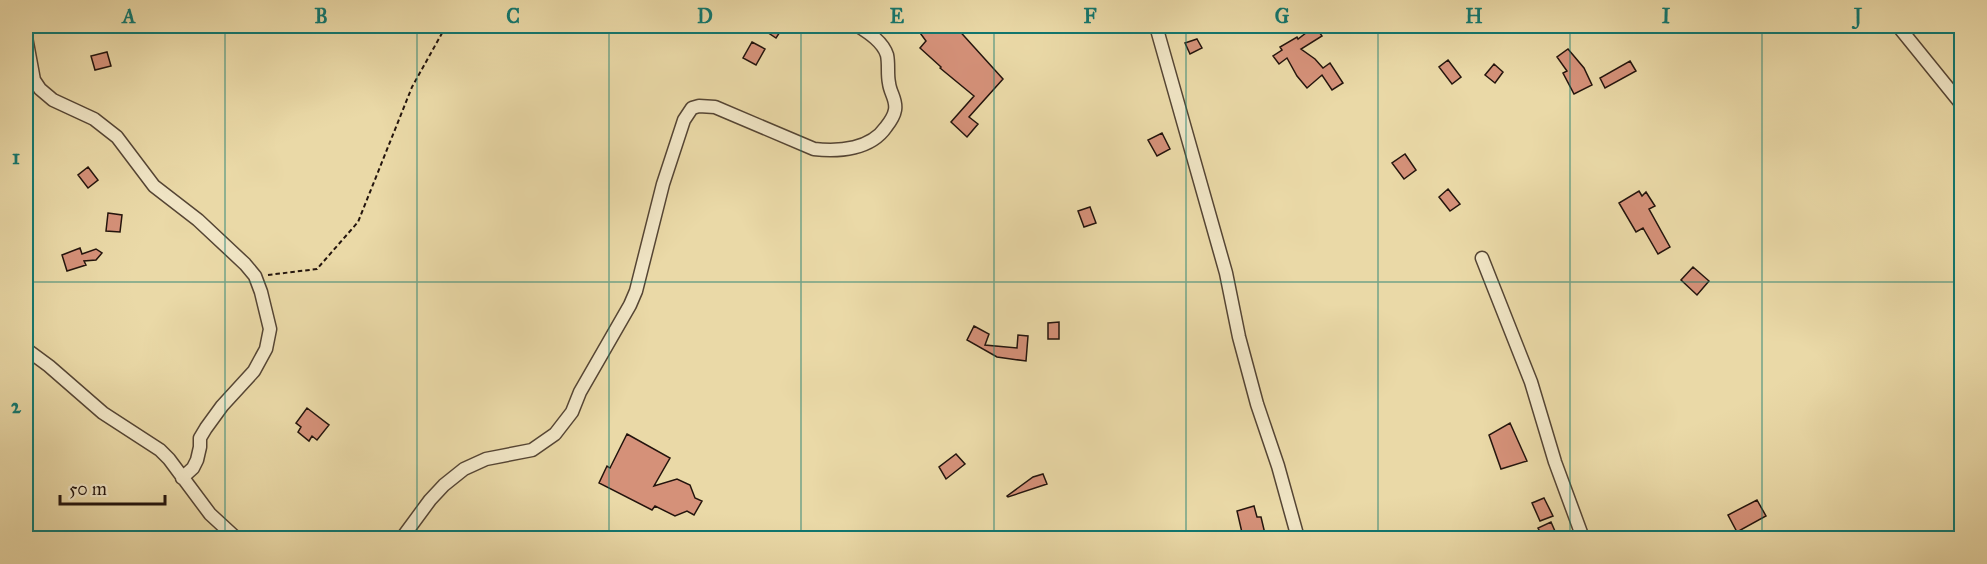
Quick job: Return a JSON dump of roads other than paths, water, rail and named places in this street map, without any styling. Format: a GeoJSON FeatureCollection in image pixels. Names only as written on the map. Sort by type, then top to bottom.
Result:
{"type":"FeatureCollection","features":[{"type":"Feature","properties":{"kind":"street"},"geometry":{"type":"LineString","coordinates":[[402,538],[430,500],[459,472],[486,459],[532,450],[555,434],[567,419],[630,306],[636,291],[663,184],[684,120],[692,108],[715,107],[814,149],[831,151],[844,149],[871,141],[879,136],[892,119],[895,110],[894,99],[889,87],[887,56],[884,48],[876,39],[858,26]]}},
{"type":"Feature","properties":{"kind":"street"},"geometry":{"type":"LineString","coordinates":[[1156,26],[1226,273],[1239,337],[1257,404],[1282,476],[1298,538]]}},
{"type":"Feature","properties":{"kind":"street"},"geometry":{"type":"LineString","coordinates":[[1898,26],[1962,105]]}},
{"type":"Feature","properties":{"kind":"street"},"geometry":{"type":"LineString","coordinates":[[26,38],[34,80],[40,89],[53,100],[94,119],[117,137],[154,186],[224,243],[255,276],[266,308],[270,329],[266,349],[254,371],[222,406],[206,428],[200,438],[199,453],[193,468],[182,478]]}},
{"type":"Feature","properties":{"kind":"street"},"geometry":{"type":"LineString","coordinates":[[1482,258],[1534,391],[1556,462],[1584,538]]}},
{"type":"Feature","properties":{"kind":"street"},"geometry":{"type":"LineString","coordinates":[[26,348],[103,413],[160,450],[210,514],[236,538]]}}]}
